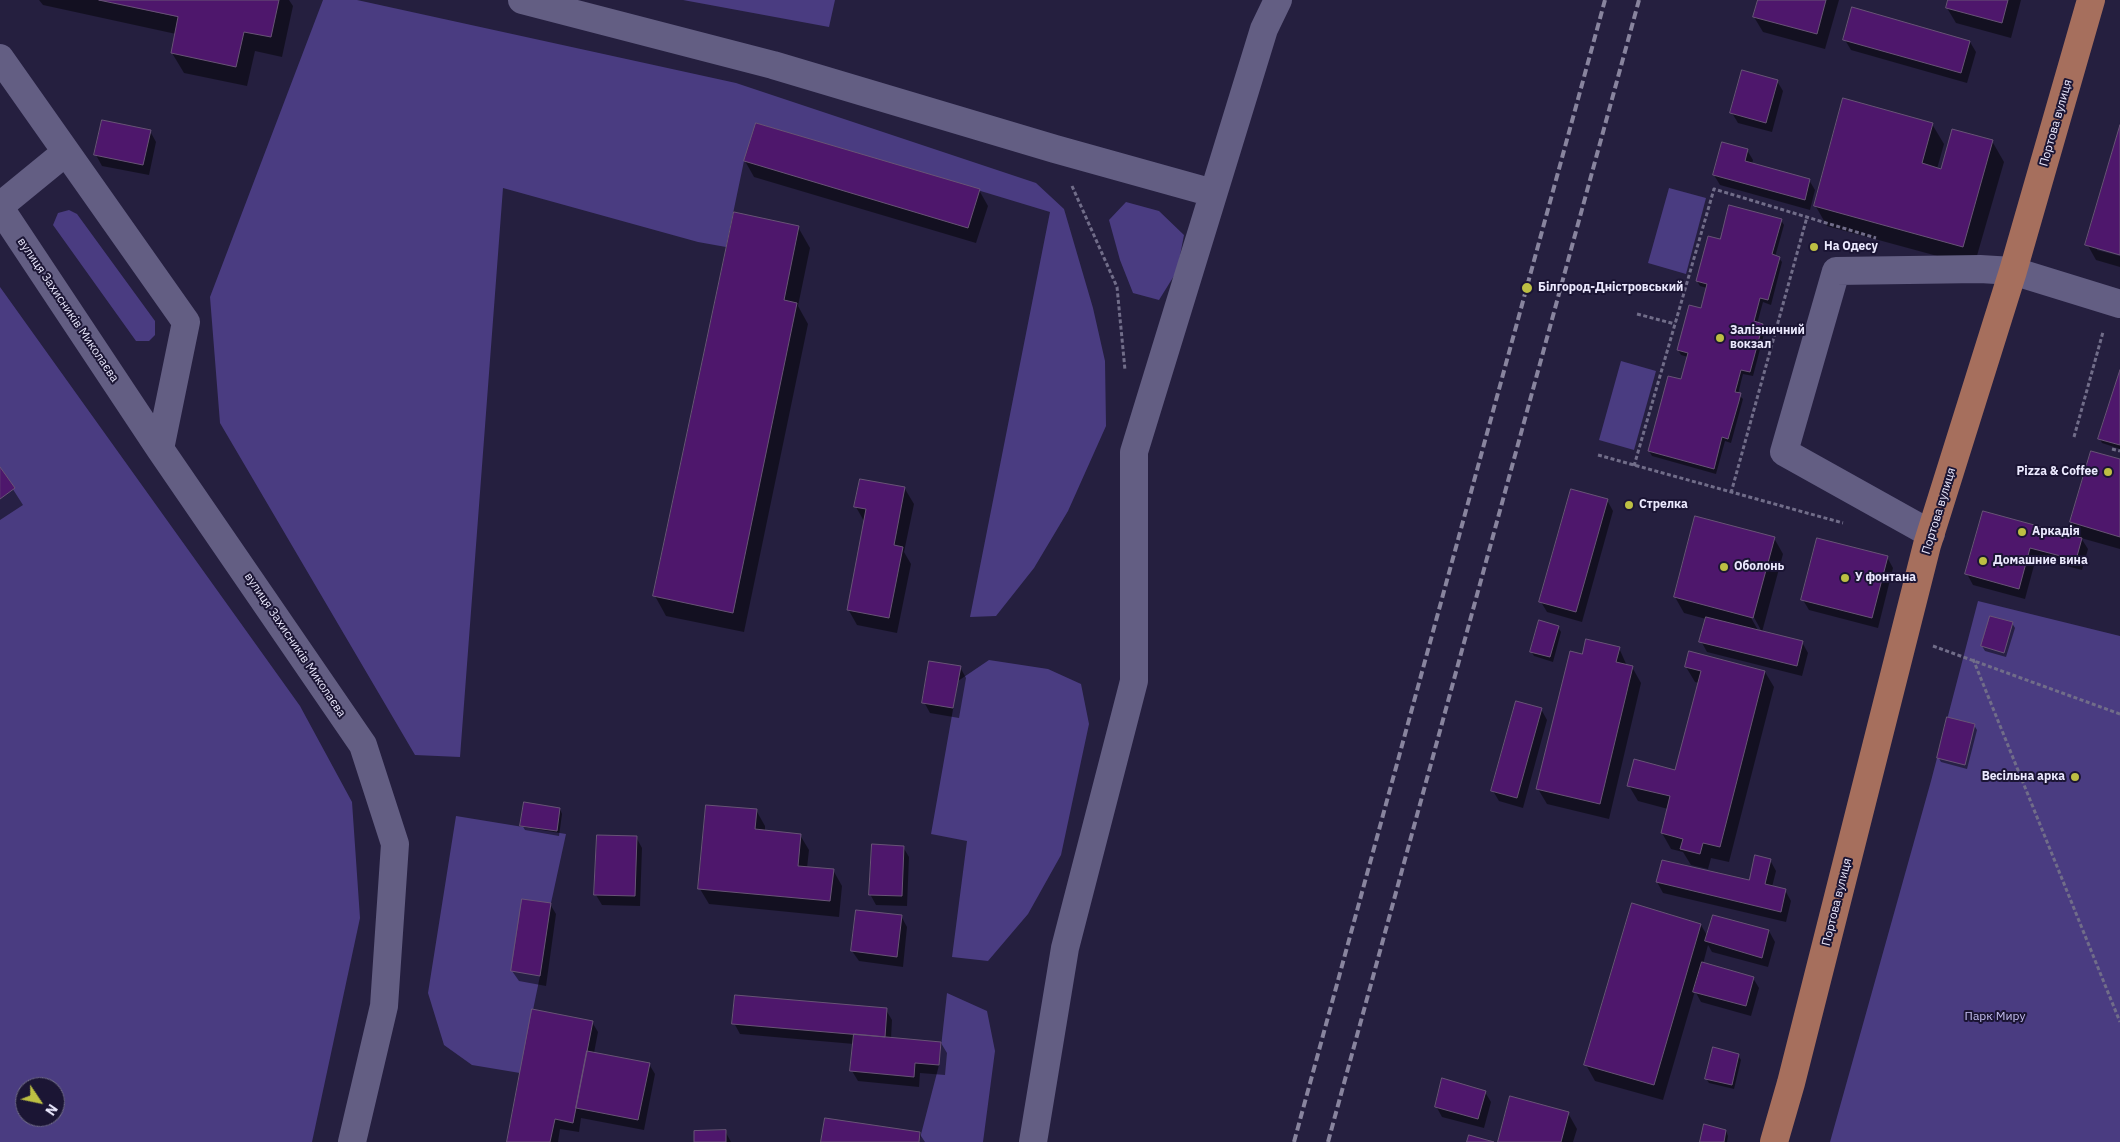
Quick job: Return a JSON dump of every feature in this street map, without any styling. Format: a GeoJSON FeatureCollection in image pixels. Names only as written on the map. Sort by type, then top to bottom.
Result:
{"type":"FeatureCollection","features":[{"type":"Feature","properties":{"kind":"main road","name":"Портова вулиця"},"geometry":{"type":"LineString","coordinates":[[1774,1142],[1791,1083],[1931,534],[2013,271],[2090,0]]}},
{"type":"Feature","properties":{"kind":"street"},"geometry":{"type":"LineString","coordinates":[[522,0],[774,65],[1055,149],[1214,193]]}},
{"type":"Feature","properties":{"kind":"street"},"geometry":{"type":"LineString","coordinates":[[1033,1142],[1065,948],[1134,681],[1134,452],[1264,29],[1278,0]]}},
{"type":"Feature","properties":{"kind":"street"},"geometry":{"type":"LineString","coordinates":[[0,58],[186,322],[160,449]]}},
{"type":"Feature","properties":{"kind":"street"},"geometry":{"type":"LineString","coordinates":[[0,207],[66,152]]}},
{"type":"Feature","properties":{"kind":"street","name":"вулиця Захисників Миколаєва"},"geometry":{"type":"LineString","coordinates":[[0,207],[160,449],[363,745],[395,844],[384,1006],[352,1142]]}},
{"type":"Feature","properties":{"kind":"street"},"geometry":{"type":"LineString","coordinates":[[1931,534],[1784,452],[1836,271],[1980,269],[2013,271],[2120,304]]}},
{"type":"Feature","properties":{"kind":"path"},"geometry":{"type":"LineString","coordinates":[[1055,149],[1117,287],[1126,374]]}},
{"type":"Feature","properties":{"kind":"path"},"geometry":{"type":"LineString","coordinates":[[1634,466],[1714,189],[1884,240]]}},
{"type":"Feature","properties":{"kind":"path"},"geometry":{"type":"LineString","coordinates":[[1731,492],[1807,217]]}},
{"type":"Feature","properties":{"kind":"path"},"geometry":{"type":"LineString","coordinates":[[1637,314],[1675,324]]}},
{"type":"Feature","properties":{"kind":"path"},"geometry":{"type":"LineString","coordinates":[[2074,437],[2104,326]]}},
{"type":"Feature","properties":{"kind":"path"},"geometry":{"type":"LineString","coordinates":[[2112,449],[2120,451]]}},
{"type":"Feature","properties":{"kind":"path"},"geometry":{"type":"LineString","coordinates":[[1598,455],[1846,524]]}},
{"type":"Feature","properties":{"kind":"path"},"geometry":{"type":"LineString","coordinates":[[1932,646],[2120,714]]}},
{"type":"Feature","properties":{"kind":"path"},"geometry":{"type":"LineString","coordinates":[[1972,659],[2120,1022]]}},
{"type":"Feature","properties":{"kind":"green space"},"geometry":{"type":"Polygon","coordinates":[[[323,0],[357,0],[736,83],[1036,183],[1064,209],[1093,308],[1105,361],[1106,426],[1068,511],[1034,568],[996,616],[970,617],[1050,212],[756,123],[744,161],[726,247],[698,242],[503,188],[460,757],[415,755],[220,423],[210,297],[323,0]]]}},
{"type":"Feature","properties":{"kind":"green space"},"geometry":{"type":"Polygon","coordinates":[[[683,0],[835,0],[829,27],[683,0]]]}},
{"type":"Feature","properties":{"kind":"green space"},"geometry":{"type":"Polygon","coordinates":[[[1669,188],[1706,198],[1686,274],[1648,263],[1669,188]]]}},
{"type":"Feature","properties":{"kind":"green space"},"geometry":{"type":"Polygon","coordinates":[[[1126,202],[1159,211],[1184,235],[1177,271],[1159,300],[1133,293],[1120,260],[1109,220],[1126,202]]]}},
{"type":"Feature","properties":{"kind":"green space"},"geometry":{"type":"Polygon","coordinates":[[[69,210],[77,214],[155,321],[155,335],[149,341],[136,341],[53,225],[58,213],[69,210]]]}},
{"type":"Feature","properties":{"kind":"green space"},"geometry":{"type":"Polygon","coordinates":[[[0,287],[300,706],[352,802],[360,918],[312,1142],[0,1142],[0,287]]]}},
{"type":"Feature","properties":{"kind":"green space"},"geometry":{"type":"Polygon","coordinates":[[[1621,361],[1656,371],[1634,450],[1599,440],[1621,361]]]}},
{"type":"Feature","properties":{"kind":"green space","name":"Парк Миру"},"geometry":{"type":"Polygon","coordinates":[[[1978,601],[2120,636],[2120,1142],[1830,1142],[1931,781],[1978,601]]]}},
{"type":"Feature","properties":{"kind":"green space"},"geometry":{"type":"Polygon","coordinates":[[[989,660],[1048,669],[1081,684],[1089,724],[1061,855],[1028,914],[988,961],[952,957],[967,841],[931,834],[958,681],[989,660]]]}},
{"type":"Feature","properties":{"kind":"green space"},"geometry":{"type":"Polygon","coordinates":[[[456,816],[566,834],[551,903],[540,976],[520,1073],[472,1065],[444,1045],[428,993],[456,816]]]}},
{"type":"Feature","properties":{"kind":"green space"},"geometry":{"type":"Polygon","coordinates":[[[947,993],[987,1011],[995,1051],[983,1142],[919,1142],[939,1065],[947,993]]]}},
{"type":"Feature","properties":{"kind":"building"},"geometry":{"type":"Polygon","coordinates":[[[99,0],[279,0],[271,37],[244,32],[236,67],[171,53],[178,17],[99,0]]]}},
{"type":"Feature","properties":{"kind":"building"},"geometry":{"type":"Polygon","coordinates":[[[1758,0],[1826,0],[1817,34],[1753,17],[1758,0]]]}},
{"type":"Feature","properties":{"kind":"building"},"geometry":{"type":"Polygon","coordinates":[[[1948,0],[2008,0],[2002,23],[1946,8],[1948,0]]]}},
{"type":"Feature","properties":{"kind":"building"},"geometry":{"type":"Polygon","coordinates":[[[1852,7],[1970,41],[1961,73],[1843,40],[1852,7]]]}},
{"type":"Feature","properties":{"kind":"building"},"geometry":{"type":"Polygon","coordinates":[[[1742,70],[1778,80],[1766,123],[1730,113],[1742,70]]]}},
{"type":"Feature","properties":{"kind":"building"},"geometry":{"type":"Polygon","coordinates":[[[1843,98],[1933,123],[1922,163],[1941,169],[1952,129],[1993,140],[1963,247],[1814,206],[1843,98]]]}},
{"type":"Feature","properties":{"kind":"building"},"geometry":{"type":"Polygon","coordinates":[[[102,120],[151,130],[143,165],[94,155],[102,120]]]}},
{"type":"Feature","properties":{"kind":"building"},"geometry":{"type":"Polygon","coordinates":[[[756,123],[980,189],[968,228],[744,161],[756,123]]]}},
{"type":"Feature","properties":{"kind":"building"},"geometry":{"type":"Polygon","coordinates":[[[2120,125],[2120,255],[2085,245],[2120,125]]]}},
{"type":"Feature","properties":{"kind":"building"},"geometry":{"type":"Polygon","coordinates":[[[1722,142],[1748,149],[1745,161],[1810,179],[1805,200],[1713,175],[1722,142]]]}},
{"type":"Feature","properties":{"kind":"building","name":"Залізничний вокзал"},"geometry":{"type":"Polygon","coordinates":[[[1729,205],[1782,219],[1772,254],[1780,257],[1768,300],[1760,298],[1754,321],[1763,324],[1750,372],[1741,370],[1735,392],[1741,393],[1739,401],[1728,439],[1722,437],[1714,469],[1648,451],[1668,376],[1681,379],[1688,353],[1677,350],[1689,305],[1701,308],[1707,284],[1696,281],[1708,236],[1720,239],[1729,205]]]}},
{"type":"Feature","properties":{"kind":"building"},"geometry":{"type":"Polygon","coordinates":[[[734,212],[799,226],[784,300],[797,303],[733,613],[653,596],[734,212]]]}},
{"type":"Feature","properties":{"kind":"building"},"geometry":{"type":"Polygon","coordinates":[[[2120,370],[2120,445],[2098,439],[2120,370]]]}},
{"type":"Feature","properties":{"kind":"building"},"geometry":{"type":"Polygon","coordinates":[[[2091,451],[2120,459],[2120,537],[2070,522],[2091,451]]]}},
{"type":"Feature","properties":{"kind":"building"},"geometry":{"type":"Polygon","coordinates":[[[0,467],[15,488],[0,499],[0,467]]]}},
{"type":"Feature","properties":{"kind":"building"},"geometry":{"type":"Polygon","coordinates":[[[860,479],[905,487],[894,545],[903,547],[889,618],[847,610],[866,509],[854,507],[860,479]]]}},
{"type":"Feature","properties":{"kind":"building"},"geometry":{"type":"Polygon","coordinates":[[[1571,489],[1608,499],[1576,612],[1539,602],[1571,489]]]}},
{"type":"Feature","properties":{"kind":"building"},"geometry":{"type":"Polygon","coordinates":[[[1983,511],[2082,538],[2076,560],[2030,548],[2019,589],[1965,574],[1983,511]]]}},
{"type":"Feature","properties":{"kind":"building","name":"Оболонь"},"geometry":{"type":"Polygon","coordinates":[[[1695,516],[1775,537],[1753,618],[1674,597],[1695,516]]]}},
{"type":"Feature","properties":{"kind":"building","name":"У фонтана"},"geometry":{"type":"Polygon","coordinates":[[[1817,538],[1888,556],[1872,618],[1801,600],[1817,538]]]}},
{"type":"Feature","properties":{"kind":"building"},"geometry":{"type":"Polygon","coordinates":[[[1990,616],[2013,622],[2004,653],[1981,646],[1990,616]]]}},
{"type":"Feature","properties":{"kind":"building"},"geometry":{"type":"Polygon","coordinates":[[[1706,617],[1803,641],[1797,666],[1699,642],[1706,617]]]}},
{"type":"Feature","properties":{"kind":"building"},"geometry":{"type":"Polygon","coordinates":[[[1539,620],[1559,626],[1550,657],[1530,652],[1539,620]]]}},
{"type":"Feature","properties":{"kind":"building"},"geometry":{"type":"Polygon","coordinates":[[[1586,639],[1620,647],[1616,662],[1633,666],[1600,804],[1536,789],[1570,651],[1582,654],[1586,639]]]}},
{"type":"Feature","properties":{"kind":"building"},"geometry":{"type":"Polygon","coordinates":[[[1689,651],[1765,671],[1720,847],[1703,843],[1700,854],[1680,849],[1683,839],[1661,833],[1670,796],[1627,786],[1634,759],[1675,770],[1701,671],[1685,667],[1689,651]]]}},
{"type":"Feature","properties":{"kind":"building"},"geometry":{"type":"Polygon","coordinates":[[[929,661],[961,666],[953,708],[922,703],[929,661]]]}},
{"type":"Feature","properties":{"kind":"building"},"geometry":{"type":"Polygon","coordinates":[[[1516,701],[1542,708],[1517,798],[1491,791],[1516,701]]]}},
{"type":"Feature","properties":{"kind":"building"},"geometry":{"type":"Polygon","coordinates":[[[1947,717],[1975,724],[1965,765],[1937,758],[1947,717]]]}},
{"type":"Feature","properties":{"kind":"building"},"geometry":{"type":"Polygon","coordinates":[[[524,802],[560,808],[557,831],[520,826],[524,802]]]}},
{"type":"Feature","properties":{"kind":"building"},"geometry":{"type":"Polygon","coordinates":[[[706,805],[757,809],[755,829],[801,834],[798,866],[834,869],[830,901],[698,889],[706,805]]]}},
{"type":"Feature","properties":{"kind":"building"},"geometry":{"type":"Polygon","coordinates":[[[597,835],[637,836],[635,896],[594,895],[597,835]]]}},
{"type":"Feature","properties":{"kind":"building"},"geometry":{"type":"Polygon","coordinates":[[[872,844],[904,846],[902,896],[869,895],[872,844]]]}},
{"type":"Feature","properties":{"kind":"building"},"geometry":{"type":"Polygon","coordinates":[[[1755,855],[1771,859],[1765,884],[1786,889],[1781,912],[1656,882],[1662,860],[1749,880],[1755,855]]]}},
{"type":"Feature","properties":{"kind":"building"},"geometry":{"type":"Polygon","coordinates":[[[522,899],[551,903],[540,976],[511,971],[522,899]]]}},
{"type":"Feature","properties":{"kind":"building"},"geometry":{"type":"Polygon","coordinates":[[[1632,903],[1701,924],[1654,1085],[1584,1065],[1632,903]]]}},
{"type":"Feature","properties":{"kind":"building"},"geometry":{"type":"Polygon","coordinates":[[[856,910],[902,915],[897,957],[851,951],[856,910]]]}},
{"type":"Feature","properties":{"kind":"building"},"geometry":{"type":"Polygon","coordinates":[[[1713,915],[1769,930],[1762,958],[1705,941],[1713,915]]]}},
{"type":"Feature","properties":{"kind":"building"},"geometry":{"type":"Polygon","coordinates":[[[1702,962],[1754,977],[1746,1006],[1693,992],[1702,962]]]}},
{"type":"Feature","properties":{"kind":"building"},"geometry":{"type":"Polygon","coordinates":[[[735,995],[887,1008],[885,1037],[732,1024],[735,995]]]}},
{"type":"Feature","properties":{"kind":"building"},"geometry":{"type":"Polygon","coordinates":[[[532,1009],[593,1021],[573,1123],[555,1119],[550,1142],[507,1142],[532,1009]]]}},
{"type":"Feature","properties":{"kind":"building"},"geometry":{"type":"Polygon","coordinates":[[[854,1034],[941,1042],[939,1065],[915,1063],[914,1077],[850,1071],[854,1034]]]}},
{"type":"Feature","properties":{"kind":"building"},"geometry":{"type":"Polygon","coordinates":[[[1713,1047],[1739,1054],[1732,1085],[1705,1079],[1713,1047]]]}},
{"type":"Feature","properties":{"kind":"building"},"geometry":{"type":"Polygon","coordinates":[[[587,1051],[650,1063],[638,1120],[576,1108],[587,1051]]]}},
{"type":"Feature","properties":{"kind":"building"},"geometry":{"type":"Polygon","coordinates":[[[1442,1078],[1486,1091],[1478,1119],[1435,1107],[1442,1078]]]}},
{"type":"Feature","properties":{"kind":"building"},"geometry":{"type":"Polygon","coordinates":[[[1510,1096],[1569,1112],[1561,1142],[1498,1142],[1510,1096]]]}},
{"type":"Feature","properties":{"kind":"building"},"geometry":{"type":"Polygon","coordinates":[[[825,1118],[920,1132],[919,1142],[821,1142],[825,1118]]]}},
{"type":"Feature","properties":{"kind":"building"},"geometry":{"type":"Polygon","coordinates":[[[1704,1124],[1726,1130],[1724,1142],[1700,1142],[1704,1124]]]}},
{"type":"Feature","properties":{"kind":"building"},"geometry":{"type":"Polygon","coordinates":[[[726,1130],[726,1142],[694,1142],[694,1131],[726,1130]]]}},
{"type":"Feature","properties":{"kind":"building"},"geometry":{"type":"Polygon","coordinates":[[[1469,1135],[1494,1142],[1467,1142],[1469,1135]]]}},
{"type":"Feature","properties":{"kind":"railway"},"geometry":{"type":"LineString","coordinates":[[1294,1142],[1605,0]]}},
{"type":"Feature","properties":{"kind":"railway"},"geometry":{"type":"LineString","coordinates":[[1328,1142],[1639,0]]}},
{"type":"Feature","properties":{"kind":"place","name":"На Одесу"},"geometry":{"type":"Point","coordinates":[1814,247]}},
{"type":"Feature","properties":{"kind":"place","name":"Білгород-Дністровський"},"geometry":{"type":"Point","coordinates":[1527,288]}},
{"type":"Feature","properties":{"kind":"place","name":"Залізничний вокзал"},"geometry":{"type":"Point","coordinates":[1720,338]}},
{"type":"Feature","properties":{"kind":"place","name":"Pizza & Coffee"},"geometry":{"type":"Point","coordinates":[2108,472]}},
{"type":"Feature","properties":{"kind":"place","name":"Стрелка"},"geometry":{"type":"Point","coordinates":[1629,505]}},
{"type":"Feature","properties":{"kind":"place","name":"Аркадія"},"geometry":{"type":"Point","coordinates":[2022,532]}},
{"type":"Feature","properties":{"kind":"place","name":"Домашние вина"},"geometry":{"type":"Point","coordinates":[1983,561]}},
{"type":"Feature","properties":{"kind":"place","name":"Оболонь"},"geometry":{"type":"Point","coordinates":[1724,567]}},
{"type":"Feature","properties":{"kind":"place","name":"У фонтана"},"geometry":{"type":"Point","coordinates":[1845,578]}},
{"type":"Feature","properties":{"kind":"place","name":"Весільна арка"},"geometry":{"type":"Point","coordinates":[2075,777]}}]}
